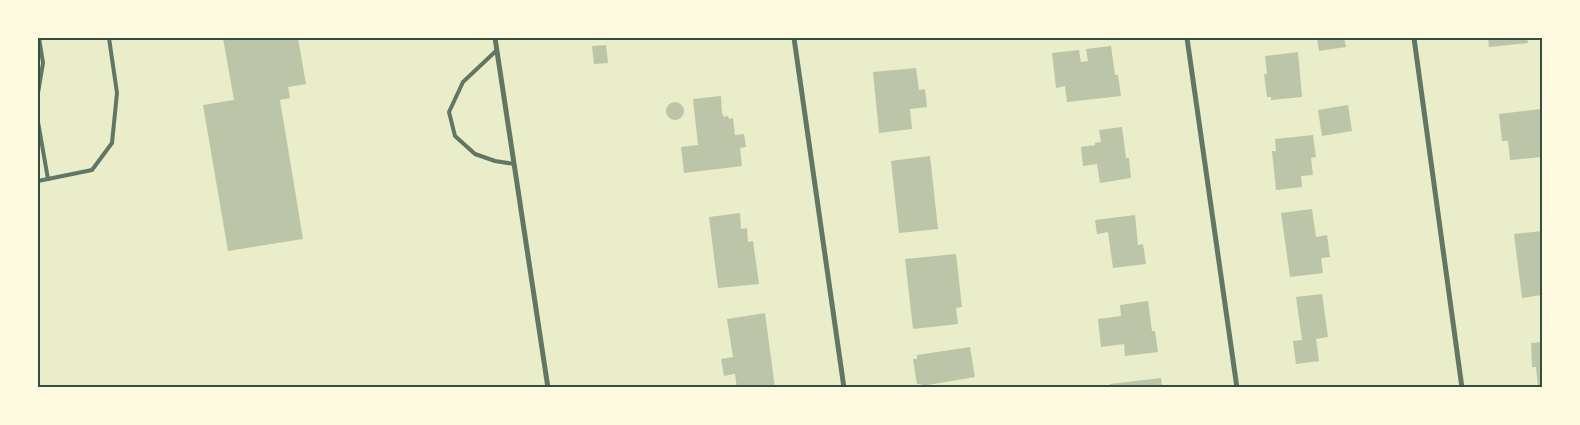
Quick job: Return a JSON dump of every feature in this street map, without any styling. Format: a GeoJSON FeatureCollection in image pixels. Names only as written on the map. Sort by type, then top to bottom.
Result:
{"type":"FeatureCollection","features":[{"type":"Feature","properties":{"kind":"street"},"geometry":{"type":"LineString","coordinates":[[495,38],[548,388]]}},
{"type":"Feature","properties":{"kind":"street"},"geometry":{"type":"LineString","coordinates":[[794,38],[844,388]]}},
{"type":"Feature","properties":{"kind":"street"},"geometry":{"type":"LineString","coordinates":[[1187,38],[1237,388]]}},
{"type":"Feature","properties":{"kind":"street"},"geometry":{"type":"LineString","coordinates":[[1414,38],[1462,388]]}},
{"type":"Feature","properties":{"kind":"lane"},"geometry":{"type":"LineString","coordinates":[[38,93],[43,63],[39,38]]}},
{"type":"Feature","properties":{"kind":"lane"},"geometry":{"type":"LineString","coordinates":[[38,181],[92,170],[112,143],[117,93],[109,38]]}},
{"type":"Feature","properties":{"kind":"lane"},"geometry":{"type":"LineString","coordinates":[[497,50],[463,82],[449,112],[455,136],[475,154],[495,161],[514,164]]}},
{"type":"Feature","properties":{"kind":"lane"},"geometry":{"type":"LineString","coordinates":[[38,122],[48,179]]}},
{"type":"Feature","properties":{"kind":"building"},"geometry":{"type":"Polygon","coordinates":[[[223,38],[298,38],[306,84],[288,87],[290,98],[280,100],[303,239],[228,251],[203,105],[234,100],[223,38]]]}},
{"type":"Feature","properties":{"kind":"building"},"geometry":{"type":"Polygon","coordinates":[[[1317,38],[1344,38],[1346,47],[1319,51],[1317,38]]]}},
{"type":"Feature","properties":{"kind":"building"},"geometry":{"type":"Polygon","coordinates":[[[1488,38],[1527,38],[1528,43],[1489,47],[1488,38]]]}},
{"type":"Feature","properties":{"kind":"building"},"geometry":{"type":"Polygon","coordinates":[[[606,45],[608,63],[594,64],[592,46],[606,45]]]}},
{"type":"Feature","properties":{"kind":"building"},"geometry":{"type":"Polygon","coordinates":[[[1111,46],[1115,75],[1118,75],[1121,96],[1067,102],[1065,86],[1056,88],[1052,53],[1079,50],[1081,62],[1088,61],[1086,49],[1111,46]]]}},
{"type":"Feature","properties":{"kind":"building"},"geometry":{"type":"Polygon","coordinates":[[[1298,52],[1302,97],[1271,100],[1271,97],[1267,97],[1264,74],[1267,74],[1265,56],[1298,52]]]}},
{"type":"Feature","properties":{"kind":"building"},"geometry":{"type":"Polygon","coordinates":[[[916,68],[919,90],[925,89],[927,107],[910,109],[912,129],[879,133],[873,72],[916,68]]]}},
{"type":"Feature","properties":{"kind":"building"},"geometry":{"type":"Polygon","coordinates":[[[721,96],[724,117],[733,118],[735,135],[744,134],[746,147],[740,148],[742,166],[684,173],[681,147],[698,145],[693,99],[721,96]]]}},
{"type":"Feature","properties":{"kind":"building"},"geometry":{"type":"Polygon","coordinates":[[[675,102],[681,105],[684,111],[681,117],[675,120],[669,117],[666,111],[669,105],[675,102]]]}},
{"type":"Feature","properties":{"kind":"building"},"geometry":{"type":"Polygon","coordinates":[[[1348,105],[1352,131],[1322,136],[1318,110],[1348,105]]]}},
{"type":"Feature","properties":{"kind":"building"},"geometry":{"type":"Polygon","coordinates":[[[1542,109],[1542,131],[1540,132],[1542,157],[1510,160],[1508,141],[1502,141],[1499,114],[1542,109]]]}},
{"type":"Feature","properties":{"kind":"building"},"geometry":{"type":"Polygon","coordinates":[[[1122,127],[1126,158],[1129,158],[1131,178],[1100,183],[1097,164],[1083,166],[1081,147],[1101,142],[1099,130],[1122,127]]]}},
{"type":"Feature","properties":{"kind":"building"},"geometry":{"type":"Polygon","coordinates":[[[1313,135],[1316,157],[1311,158],[1313,175],[1301,176],[1302,187],[1276,190],[1272,151],[1276,151],[1275,139],[1313,135]]]}},
{"type":"Feature","properties":{"kind":"building"},"geometry":{"type":"Polygon","coordinates":[[[930,156],[938,229],[899,233],[891,161],[930,156]]]}},
{"type":"Feature","properties":{"kind":"building"},"geometry":{"type":"Polygon","coordinates":[[[1312,209],[1316,237],[1327,235],[1330,257],[1321,258],[1323,273],[1290,277],[1281,213],[1312,209]]]}},
{"type":"Feature","properties":{"kind":"building"},"geometry":{"type":"Polygon","coordinates":[[[740,213],[741,229],[747,228],[748,242],[753,241],[759,284],[718,288],[709,217],[740,213]]]}},
{"type":"Feature","properties":{"kind":"building"},"geometry":{"type":"Polygon","coordinates":[[[1135,215],[1138,245],[1143,244],[1146,264],[1113,268],[1108,232],[1097,234],[1095,220],[1135,215]]]}},
{"type":"Feature","properties":{"kind":"building"},"geometry":{"type":"Polygon","coordinates":[[[1542,231],[1542,295],[1522,298],[1514,234],[1542,231]]]}},
{"type":"Feature","properties":{"kind":"building"},"geometry":{"type":"Polygon","coordinates":[[[956,254],[962,307],[956,308],[958,324],[913,329],[905,259],[956,254]]]}},
{"type":"Feature","properties":{"kind":"building"},"geometry":{"type":"Polygon","coordinates":[[[1322,294],[1328,337],[1316,339],[1319,361],[1296,364],[1293,341],[1302,340],[1296,297],[1322,294]]]}},
{"type":"Feature","properties":{"kind":"building"},"geometry":{"type":"Polygon","coordinates":[[[1148,301],[1152,331],[1155,331],[1158,352],[1125,356],[1124,344],[1101,347],[1098,319],[1121,316],[1120,305],[1148,301]]]}},
{"type":"Feature","properties":{"kind":"building"},"geometry":{"type":"Polygon","coordinates":[[[765,313],[775,388],[737,388],[735,374],[724,376],[721,359],[733,357],[727,319],[765,313]]]}},
{"type":"Feature","properties":{"kind":"building"},"geometry":{"type":"Polygon","coordinates":[[[1542,342],[1542,388],[1538,388],[1536,367],[1532,367],[1531,343],[1542,342]]]}},
{"type":"Feature","properties":{"kind":"building"},"geometry":{"type":"Polygon","coordinates":[[[970,347],[975,377],[922,386],[917,384],[913,359],[917,359],[917,355],[970,347]]]}},
{"type":"Feature","properties":{"kind":"building"},"geometry":{"type":"Polygon","coordinates":[[[1161,378],[1162,388],[1110,388],[1110,384],[1161,378]]]}}]}
